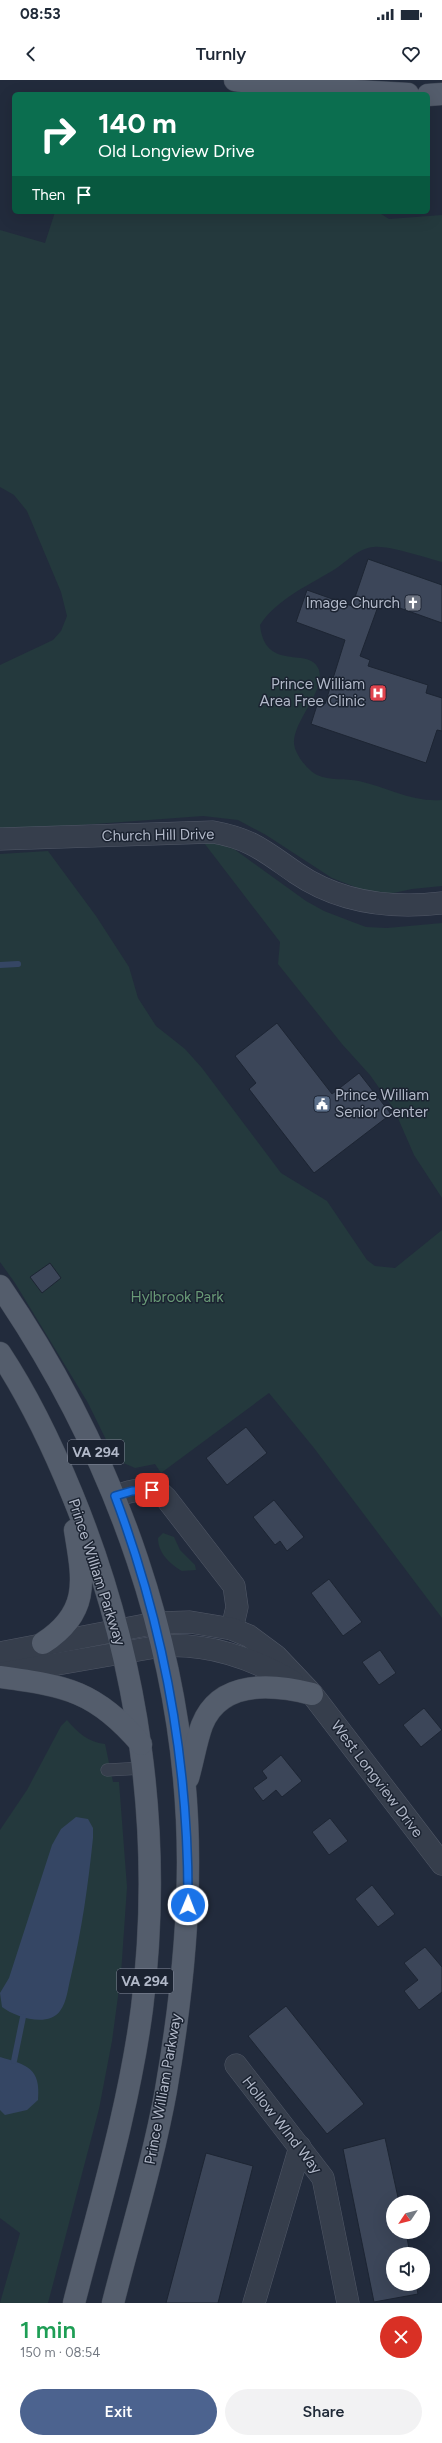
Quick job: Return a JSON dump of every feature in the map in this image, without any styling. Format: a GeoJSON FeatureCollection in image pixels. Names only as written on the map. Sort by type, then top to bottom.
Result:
{"type":"FeatureCollection","features":[{"type":"Feature","properties":{"kind":"main road"},"geometry":{"type":"LineString","coordinates":[[235,80],[286,87],[373,92]]}},
{"type":"Feature","properties":{"kind":"main road"},"geometry":{"type":"LineString","coordinates":[[430,94],[442,94]]}},
{"type":"Feature","properties":{"kind":"main road","name":"Prince William Parkway"},"geometry":{"type":"LineString","coordinates":[[0,1286],[74,1407],[115,1496],[145,1581],[161,1646],[180,1744],[185,1791],[188,1859],[188,1905],[172,2050],[151,2158],[114,2303]]}},
{"type":"Feature","properties":{"kind":"main road","name":"Prince William Parkway"},"geometry":{"type":"LineString","coordinates":[[0,1353],[31,1404],[86,1528],[123,1653],[141,1744],[149,1825],[150,1898],[142,2009],[122,2117],[74,2303]]}},
{"type":"Feature","properties":{"kind":"main road"},"geometry":{"type":"LineString","coordinates":[[43,1643],[52,1637],[65,1622],[78,1600],[82,1589],[82,1576],[68,1485]]}},
{"type":"Feature","properties":{"kind":"main road"},"geometry":{"type":"LineString","coordinates":[[0,1676],[45,1683],[81,1694],[112,1712],[141,1744]]}},
{"type":"Feature","properties":{"kind":"main road"},"geometry":{"type":"LineString","coordinates":[[185,1791],[202,1725],[215,1705],[225,1697],[246,1688],[268,1686],[291,1688],[312,1694]]}},
{"type":"Feature","properties":{"kind":"street","name":"Church Hill Drive"},"geometry":{"type":"LineString","coordinates":[[0,838],[212,832],[236,836],[257,845],[310,881],[352,900],[383,906],[414,907],[442,903]]}},
{"type":"Feature","properties":{"kind":"street"},"geometry":{"type":"LineString","coordinates":[[115,1496],[132,1491],[156,1490],[166,1498],[234,1586],[237,1607],[232,1629]]}},
{"type":"Feature","properties":{"kind":"street","name":"West Longview Drive"},"geometry":{"type":"LineString","coordinates":[[0,1653],[43,1643],[156,1623],[190,1622],[232,1629],[249,1636],[276,1656],[312,1694],[442,1864]]}},
{"type":"Feature","properties":{"kind":"street","name":"West Longview Drive"},"geometry":{"type":"LineString","coordinates":[[0,1676],[161,1646],[182,1645],[228,1652],[272,1670],[312,1694]]}},
{"type":"Feature","properties":{"kind":"street","name":"Hollow WInd Way"},"geometry":{"type":"LineString","coordinates":[[236,2066],[323,2178],[348,2303]]}},
{"type":"Feature","properties":{"kind":"street"},"geometry":{"type":"LineString","coordinates":[[254,2303],[300,2147]]}},
{"type":"Feature","properties":{"kind":"lane"},"geometry":{"type":"LineString","coordinates":[[107,1770],[144,1768]]}},
{"type":"Feature","properties":{"kind":"green space"},"geometry":{"type":"Polygon","coordinates":[[[54,214],[381,214],[389,219],[442,215],[442,562],[388,548],[374,547],[362,550],[337,568],[283,601],[274,608],[260,625],[264,640],[270,649],[279,654],[307,659],[314,663],[319,670],[320,678],[318,687],[299,724],[294,741],[298,755],[313,773],[327,778],[359,781],[411,797],[442,800],[442,886],[412,889],[389,894],[373,894],[332,878],[266,835],[238,820],[203,816],[0,831],[0,665],[53,640],[61,631],[67,616],[61,592],[27,511],[14,495],[0,487],[0,230],[45,243],[54,214]]]}},
{"type":"Feature","properties":{"kind":"green space"},"geometry":{"type":"Polygon","coordinates":[[[201,839],[234,849],[306,901],[324,911],[366,927],[387,928],[442,923],[442,1198],[414,1155],[394,1109],[370,1075],[342,1044],[278,964],[280,942],[201,839]]]}},
{"type":"Feature","properties":{"kind":"green space","name":"Hylbrook Park"},"geometry":{"type":"Polygon","coordinates":[[[48,851],[96,916],[129,967],[138,998],[156,1026],[185,1049],[202,1068],[281,1173],[327,1201],[367,1260],[375,1266],[395,1268],[442,1230],[442,1618],[314,1448],[269,1393],[161,1473],[155,1464],[135,1468],[119,1461],[114,1456],[88,1403],[15,1283],[0,1262],[0,854],[48,851]]]}},
{"type":"Feature","properties":{"kind":"green space"},"geometry":{"type":"Polygon","coordinates":[[[163,1533],[174,1537],[180,1550],[195,1565],[196,1570],[182,1571],[166,1558],[160,1548],[158,1538],[163,1533]]]}},
{"type":"Feature","properties":{"kind":"green space"},"geometry":{"type":"Polygon","coordinates":[[[67,1720],[75,1729],[88,1739],[105,1744],[113,1782],[119,1782],[127,1887],[121,1974],[112,2041],[99,2109],[48,2303],[0,2303],[20,2233],[0,2218],[0,1830],[27,1790],[61,1726],[67,1720]]]}},
{"type":"Feature","properties":{"kind":"water"},"geometry":{"type":"Polygon","coordinates":[[[76,1817],[88,1819],[93,1828],[93,1838],[87,1890],[75,1959],[67,1994],[60,2011],[55,2016],[48,2019],[31,2019],[15,2014],[2,2007],[0,1993],[9,1978],[52,1845],[61,1829],[76,1817]]]}},
{"type":"Feature","properties":{"kind":"water"},"geometry":{"type":"Polygon","coordinates":[[[0,2057],[25,2066],[34,2074],[37,2081],[38,2100],[27,2110],[5,2115],[0,2110],[0,2057]]]}},
{"type":"Feature","properties":{"kind":"building"},"geometry":{"type":"Polygon","coordinates":[[[368,559],[442,585],[442,623],[380,601],[360,656],[370,660],[368,666],[428,685],[426,693],[442,698],[442,731],[437,730],[426,763],[311,724],[318,702],[325,704],[345,640],[296,622],[307,590],[352,606],[368,559]]]}},
{"type":"Feature","properties":{"kind":"building","name":"Prince William Senior Center"},"geometry":{"type":"Polygon","coordinates":[[[277,1023],[332,1094],[359,1073],[391,1114],[314,1173],[249,1089],[256,1083],[235,1056],[277,1023]]]}},
{"type":"Feature","properties":{"kind":"building"},"geometry":{"type":"Polygon","coordinates":[[[50,1263],[61,1278],[42,1293],[30,1277],[50,1263]]]}},
{"type":"Feature","properties":{"kind":"building"},"geometry":{"type":"Polygon","coordinates":[[[246,1427],[267,1453],[227,1485],[206,1458],[246,1427]]]}},
{"type":"Feature","properties":{"kind":"building"},"geometry":{"type":"Polygon","coordinates":[[[274,1500],[304,1537],[287,1551],[280,1541],[275,1545],[253,1517],[274,1500]]]}},
{"type":"Feature","properties":{"kind":"building"},"geometry":{"type":"Polygon","coordinates":[[[329,1579],[362,1622],[343,1636],[311,1593],[329,1579]]]}},
{"type":"Feature","properties":{"kind":"building"},"geometry":{"type":"Polygon","coordinates":[[[380,1650],[396,1673],[379,1685],[362,1662],[380,1650]]]}},
{"type":"Feature","properties":{"kind":"building"},"geometry":{"type":"Polygon","coordinates":[[[424,1708],[442,1730],[421,1747],[403,1725],[424,1708]]]}},
{"type":"Feature","properties":{"kind":"building"},"geometry":{"type":"Polygon","coordinates":[[[281,1755],[302,1781],[282,1797],[276,1790],[263,1801],[253,1788],[267,1778],[262,1771],[281,1755]]]}},
{"type":"Feature","properties":{"kind":"building"},"geometry":{"type":"Polygon","coordinates":[[[330,1818],[348,1841],[329,1855],[312,1832],[330,1818]]]}},
{"type":"Feature","properties":{"kind":"building"},"geometry":{"type":"Polygon","coordinates":[[[372,1885],[395,1914],[378,1927],[355,1899],[372,1885]]]}},
{"type":"Feature","properties":{"kind":"building"},"geometry":{"type":"Polygon","coordinates":[[[425,1947],[442,1967],[442,1992],[419,2010],[404,1991],[418,1980],[404,1963],[425,1947]]]}},
{"type":"Feature","properties":{"kind":"building"},"geometry":{"type":"Polygon","coordinates":[[[286,2006],[364,2104],[327,2134],[248,2036],[286,2006]]]}},
{"type":"Feature","properties":{"kind":"building"},"geometry":{"type":"Polygon","coordinates":[[[385,2138],[397,2195],[386,2195],[386,2239],[407,2239],[409,2247],[386,2247],[386,2291],[417,2291],[418,2294],[374,2302],[343,2149],[385,2138]]]}},
{"type":"Feature","properties":{"kind":"building"},"geometry":{"type":"Polygon","coordinates":[[[206,2153],[253,2166],[218,2303],[166,2303],[206,2153]]]}},
{"type":"Feature","properties":{"kind":"waterway"},"geometry":{"type":"LineString","coordinates":[[0,965],[18,964]]}},
{"type":"Feature","properties":{"kind":"waterway"},"geometry":{"type":"LineString","coordinates":[[14,2061],[23,2017]]}},
{"type":"Feature","properties":{"kind":"place","name":"Image Church"},"geometry":{"type":"Point","coordinates":[413,603]}},
{"type":"Feature","properties":{"kind":"place","name":"Prince William Area Free Clinic"},"geometry":{"type":"Point","coordinates":[378,693]}},
{"type":"Feature","properties":{"kind":"place","name":"Prince William Senior Center"},"geometry":{"type":"Point","coordinates":[322,1104]}},
{"type":"Feature","properties":{"kind":"route"},"geometry":{"type":"LineString","coordinates":[[152,1490],[132,1491],[115,1496],[134,1545],[145,1581],[161,1646],[180,1744],[185,1791],[188,1859],[188,1905]]}}]}
